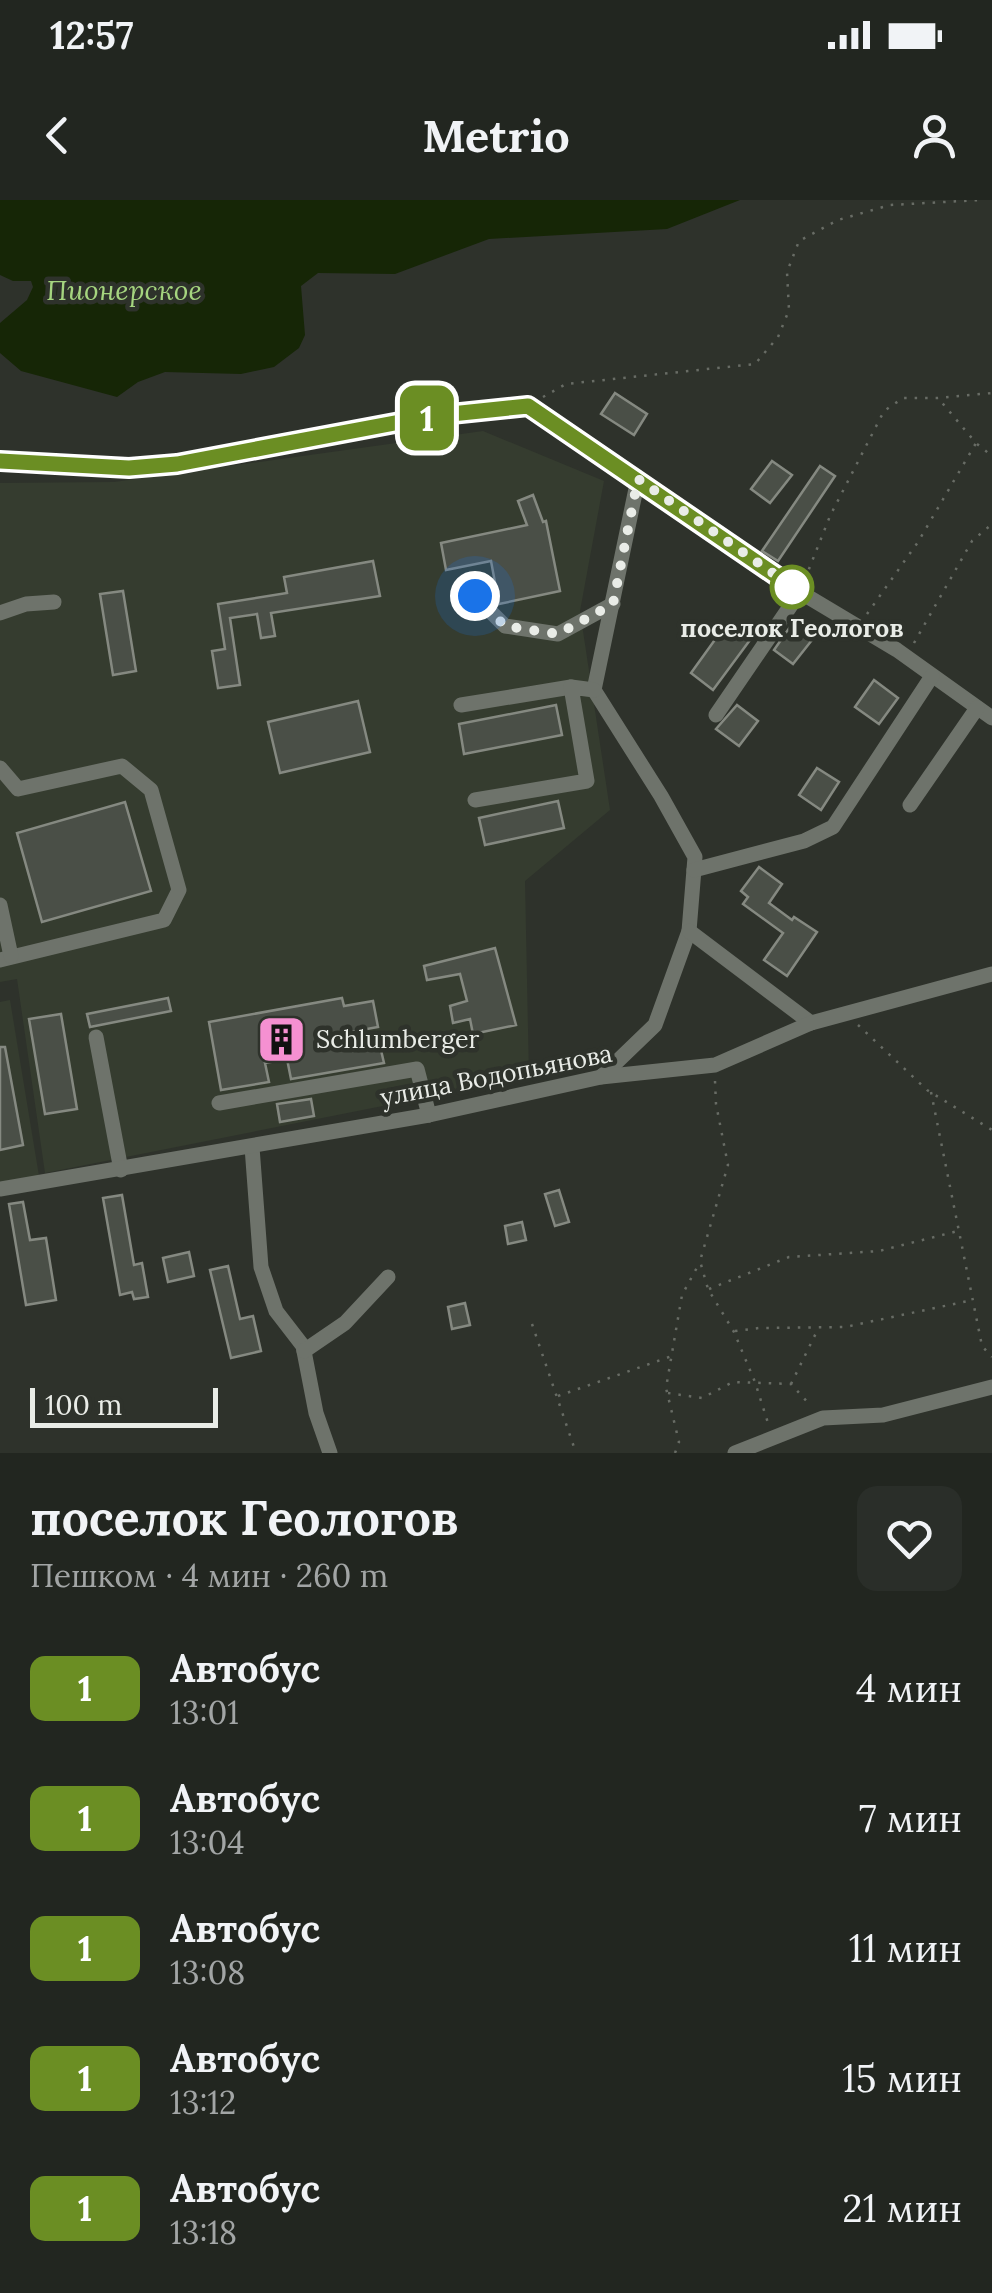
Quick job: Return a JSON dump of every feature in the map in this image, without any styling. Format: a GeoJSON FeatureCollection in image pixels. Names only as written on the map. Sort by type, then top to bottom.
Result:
{"type":"FeatureCollection","features":[{"type":"Feature","properties":{"kind":"street"},"geometry":{"type":"LineString","coordinates":[[0,461],[129,468],[177,464],[432,416],[528,406],[992,718]]}},
{"type":"Feature","properties":{"kind":"street"},"geometry":{"type":"LineString","coordinates":[[601,1077],[655,1025],[689,931],[695,857],[594,690],[638,479]]}},
{"type":"Feature","properties":{"kind":"street"},"geometry":{"type":"LineString","coordinates":[[716,716],[800,592]]}},
{"type":"Feature","properties":{"kind":"street"},"geometry":{"type":"LineString","coordinates":[[475,596],[505,626],[558,634],[613,604]]}},
{"type":"Feature","properties":{"kind":"street"},"geometry":{"type":"LineString","coordinates":[[0,613],[26,604],[54,602]]}},
{"type":"Feature","properties":{"kind":"street"},"geometry":{"type":"LineString","coordinates":[[694,870],[804,841],[833,827],[932,676]]}},
{"type":"Feature","properties":{"kind":"street"},"geometry":{"type":"LineString","coordinates":[[462,705],[571,687],[594,690]]}},
{"type":"Feature","properties":{"kind":"street"},"geometry":{"type":"LineString","coordinates":[[475,800],[587,781],[571,687]]}},
{"type":"Feature","properties":{"kind":"street"},"geometry":{"type":"LineString","coordinates":[[910,805],[978,708]]}},
{"type":"Feature","properties":{"kind":"street"},"geometry":{"type":"LineString","coordinates":[[0,768],[18,790],[122,766],[151,790],[179,890],[164,920],[6,958],[0,905]]}},
{"type":"Feature","properties":{"kind":"street"},"geometry":{"type":"LineString","coordinates":[[689,931],[811,1023]]}},
{"type":"Feature","properties":{"kind":"street","name":"улица Водопьянова"},"geometry":{"type":"LineString","coordinates":[[0,1189],[429,1115],[601,1077],[715,1065],[811,1023],[992,974]]}},
{"type":"Feature","properties":{"kind":"street"},"geometry":{"type":"LineString","coordinates":[[96,1037],[120,1170]]}},
{"type":"Feature","properties":{"kind":"street"},"geometry":{"type":"LineString","coordinates":[[219,1102],[416,1069],[429,1115]]}},
{"type":"Feature","properties":{"kind":"street"},"geometry":{"type":"LineString","coordinates":[[252,1146],[262,1267],[276,1312],[304,1352],[316,1413],[330,1453]]}},
{"type":"Feature","properties":{"kind":"street"},"geometry":{"type":"LineString","coordinates":[[304,1352],[345,1323],[388,1277]]}},
{"type":"Feature","properties":{"kind":"street"},"geometry":{"type":"LineString","coordinates":[[736,1453],[823,1418],[883,1415],[992,1387]]}},
{"type":"Feature","properties":{"kind":"path"},"geometry":{"type":"LineString","coordinates":[[528,406],[566,384],[754,364],[778,337],[790,310],[787,272],[799,241],[838,220],[890,206],[980,200]]}},
{"type":"Feature","properties":{"kind":"path"},"geometry":{"type":"LineString","coordinates":[[800,592],[830,516],[884,412],[903,398],[992,393]]}},
{"type":"Feature","properties":{"kind":"path"},"geometry":{"type":"LineString","coordinates":[[938,398],[992,456]]}},
{"type":"Feature","properties":{"kind":"path"},"geometry":{"type":"LineString","coordinates":[[858,627],[918,542],[976,443]]}},
{"type":"Feature","properties":{"kind":"path"},"geometry":{"type":"LineString","coordinates":[[906,657],[972,541],[992,524]]}},
{"type":"Feature","properties":{"kind":"path"},"geometry":{"type":"LineString","coordinates":[[846,1014],[931,1092],[992,1130]]}},
{"type":"Feature","properties":{"kind":"path"},"geometry":{"type":"LineString","coordinates":[[675,1453],[679,1442],[667,1392],[682,1295],[700,1260],[728,1165],[716,1104],[715,1065]]}},
{"type":"Feature","properties":{"kind":"path"},"geometry":{"type":"LineString","coordinates":[[931,1092],[982,1346],[992,1356]]}},
{"type":"Feature","properties":{"kind":"path"},"geometry":{"type":"LineString","coordinates":[[708,1290],[790,1257],[879,1251],[960,1231]]}},
{"type":"Feature","properties":{"kind":"path"},"geometry":{"type":"LineString","coordinates":[[700,1260],[708,1290],[734,1332],[756,1382],[772,1436]]}},
{"type":"Feature","properties":{"kind":"path"},"geometry":{"type":"LineString","coordinates":[[734,1332],[845,1327],[974,1300]]}},
{"type":"Feature","properties":{"kind":"path"},"geometry":{"type":"LineString","coordinates":[[532,1324],[576,1453]]}},
{"type":"Feature","properties":{"kind":"path"},"geometry":{"type":"LineString","coordinates":[[791,1384],[818,1328]]}},
{"type":"Feature","properties":{"kind":"path"},"geometry":{"type":"LineString","coordinates":[[558,1396],[674,1356]]}},
{"type":"Feature","properties":{"kind":"path"},"geometry":{"type":"LineString","coordinates":[[667,1392],[702,1398],[733,1382],[791,1384],[823,1418]]}},
{"type":"Feature","properties":{"kind":"shaded area"},"geometry":{"type":"Polygon","coordinates":[[[483,431],[604,481],[580,611],[610,810],[525,881],[529,1077],[45,1173],[17,979],[0,982],[0,483],[114,482],[483,431]]]}},
{"type":"Feature","properties":{"kind":"shaded area"},"geometry":{"type":"Polygon","coordinates":[[[10,1000],[41,1188],[0,1196],[0,1002],[10,1000]]]}},
{"type":"Feature","properties":{"kind":"water","name":"Пионерское"},"geometry":{"type":"Polygon","coordinates":[[[0,200],[740,200],[667,229],[489,239],[395,274],[318,273],[301,286],[305,335],[299,348],[274,367],[241,374],[165,372],[138,382],[117,397],[21,371],[0,353],[0,323],[27,300],[33,287],[31,281],[13,281],[0,275],[0,200]]]}},
{"type":"Feature","properties":{"kind":"building"},"geometry":{"type":"Polygon","coordinates":[[[615,393],[647,414],[634,435],[601,414],[615,393]]]}},
{"type":"Feature","properties":{"kind":"building"},"geometry":{"type":"Polygon","coordinates":[[[772,461],[792,475],[770,503],[751,489],[772,461]]]}},
{"type":"Feature","properties":{"kind":"building"},"geometry":{"type":"Polygon","coordinates":[[[820,466],[835,476],[778,561],[762,551],[820,466]]]}},
{"type":"Feature","properties":{"kind":"building"},"geometry":{"type":"Polygon","coordinates":[[[533,495],[543,522],[546,521],[560,591],[499,604],[491,561],[446,570],[441,543],[527,525],[518,501],[533,495]]]}},
{"type":"Feature","properties":{"kind":"building"},"geometry":{"type":"Polygon","coordinates":[[[373,561],[380,596],[271,613],[275,636],[261,638],[257,614],[230,618],[240,685],[218,688],[212,651],[225,649],[218,604],[287,593],[284,577],[373,561]]]}},
{"type":"Feature","properties":{"kind":"building"},"geometry":{"type":"Polygon","coordinates":[[[123,591],[136,671],[113,675],[100,594],[123,591]]]}},
{"type":"Feature","properties":{"kind":"building"},"geometry":{"type":"Polygon","coordinates":[[[727,623],[750,640],[713,690],[691,673],[727,623]]]}},
{"type":"Feature","properties":{"kind":"building"},"geometry":{"type":"Polygon","coordinates":[[[792,624],[812,640],[793,664],[774,650],[792,624]]]}},
{"type":"Feature","properties":{"kind":"building"},"geometry":{"type":"Polygon","coordinates":[[[874,680],[898,698],[879,724],[855,707],[874,680]]]}},
{"type":"Feature","properties":{"kind":"building"},"geometry":{"type":"Polygon","coordinates":[[[358,701],[370,752],[280,773],[268,722],[358,701]]]}},
{"type":"Feature","properties":{"kind":"building"},"geometry":{"type":"Polygon","coordinates":[[[556,705],[562,735],[464,754],[459,724],[556,705]]]}},
{"type":"Feature","properties":{"kind":"building"},"geometry":{"type":"Polygon","coordinates":[[[737,705],[758,721],[739,746],[716,729],[737,705]]]}},
{"type":"Feature","properties":{"kind":"building"},"geometry":{"type":"Polygon","coordinates":[[[817,768],[839,782],[821,810],[799,795],[817,768]]]}},
{"type":"Feature","properties":{"kind":"building"},"geometry":{"type":"Polygon","coordinates":[[[558,801],[564,828],[485,845],[479,818],[558,801]]]}},
{"type":"Feature","properties":{"kind":"building"},"geometry":{"type":"Polygon","coordinates":[[[125,802],[151,891],[42,922],[17,833],[125,802]]]}},
{"type":"Feature","properties":{"kind":"building"},"geometry":{"type":"Polygon","coordinates":[[[759,867],[782,884],[769,903],[817,932],[787,976],[764,960],[783,933],[743,904],[748,897],[741,891],[759,867]]]}},
{"type":"Feature","properties":{"kind":"building"},"geometry":{"type":"Polygon","coordinates":[[[495,948],[516,1025],[473,1034],[470,1019],[453,1023],[450,1006],[467,1001],[460,974],[427,980],[424,966],[495,948]]]}},
{"type":"Feature","properties":{"kind":"building"},"geometry":{"type":"Polygon","coordinates":[[[168,998],[171,1011],[90,1027],[87,1014],[168,998]]]}},
{"type":"Feature","properties":{"kind":"building","name":"Schlumberger"},"geometry":{"type":"Polygon","coordinates":[[[342,998],[344,1006],[373,1001],[378,1027],[350,1032],[353,1051],[380,1046],[384,1063],[291,1079],[287,1059],[265,1063],[269,1082],[221,1090],[209,1022],[342,998]]]}},
{"type":"Feature","properties":{"kind":"building"},"geometry":{"type":"Polygon","coordinates":[[[61,1014],[77,1109],[45,1114],[29,1019],[61,1014]]]}},
{"type":"Feature","properties":{"kind":"building"},"geometry":{"type":"Polygon","coordinates":[[[0,1047],[5,1047],[23,1145],[0,1150],[0,1047]]]}},
{"type":"Feature","properties":{"kind":"building"},"geometry":{"type":"Polygon","coordinates":[[[311,1099],[314,1116],[280,1122],[277,1104],[311,1099]]]}},
{"type":"Feature","properties":{"kind":"building"},"geometry":{"type":"Polygon","coordinates":[[[559,1190],[569,1222],[555,1226],[545,1194],[559,1190]]]}},
{"type":"Feature","properties":{"kind":"building"},"geometry":{"type":"Polygon","coordinates":[[[122,1195],[134,1265],[142,1263],[148,1297],[134,1299],[132,1292],[120,1295],[103,1198],[122,1195]]]}},
{"type":"Feature","properties":{"kind":"building"},"geometry":{"type":"Polygon","coordinates":[[[23,1202],[30,1240],[46,1238],[56,1300],[26,1305],[9,1204],[23,1202]]]}},
{"type":"Feature","properties":{"kind":"building"},"geometry":{"type":"Polygon","coordinates":[[[522,1222],[526,1240],[508,1244],[505,1226],[522,1222]]]}},
{"type":"Feature","properties":{"kind":"building"},"geometry":{"type":"Polygon","coordinates":[[[189,1252],[194,1276],[168,1282],[163,1258],[189,1252]]]}},
{"type":"Feature","properties":{"kind":"building"},"geometry":{"type":"Polygon","coordinates":[[[228,1266],[240,1319],[253,1316],[261,1351],[231,1358],[210,1270],[228,1266]]]}},
{"type":"Feature","properties":{"kind":"building"},"geometry":{"type":"Polygon","coordinates":[[[465,1303],[470,1325],[452,1329],[448,1307],[465,1303]]]}},
{"type":"Feature","properties":{"kind":"bus line","name":"1"},"geometry":{"type":"LineString","coordinates":[[0,461],[129,468],[177,464],[432,416],[528,406],[800,592]]}},
{"type":"Feature","properties":{"kind":"place","name":"поселок Геологов"},"geometry":{"type":"Point","coordinates":[792,587]}},
{"type":"Feature","properties":{"kind":"place","name":"Schlumberger"},"geometry":{"type":"Point","coordinates":[281,1039]}},
{"type":"Feature","properties":{"kind":"route"},"geometry":{"type":"LineString","coordinates":[[475,596],[505,626],[558,634],[613,604],[638,479],[800,592],[792,587]]}}]}
